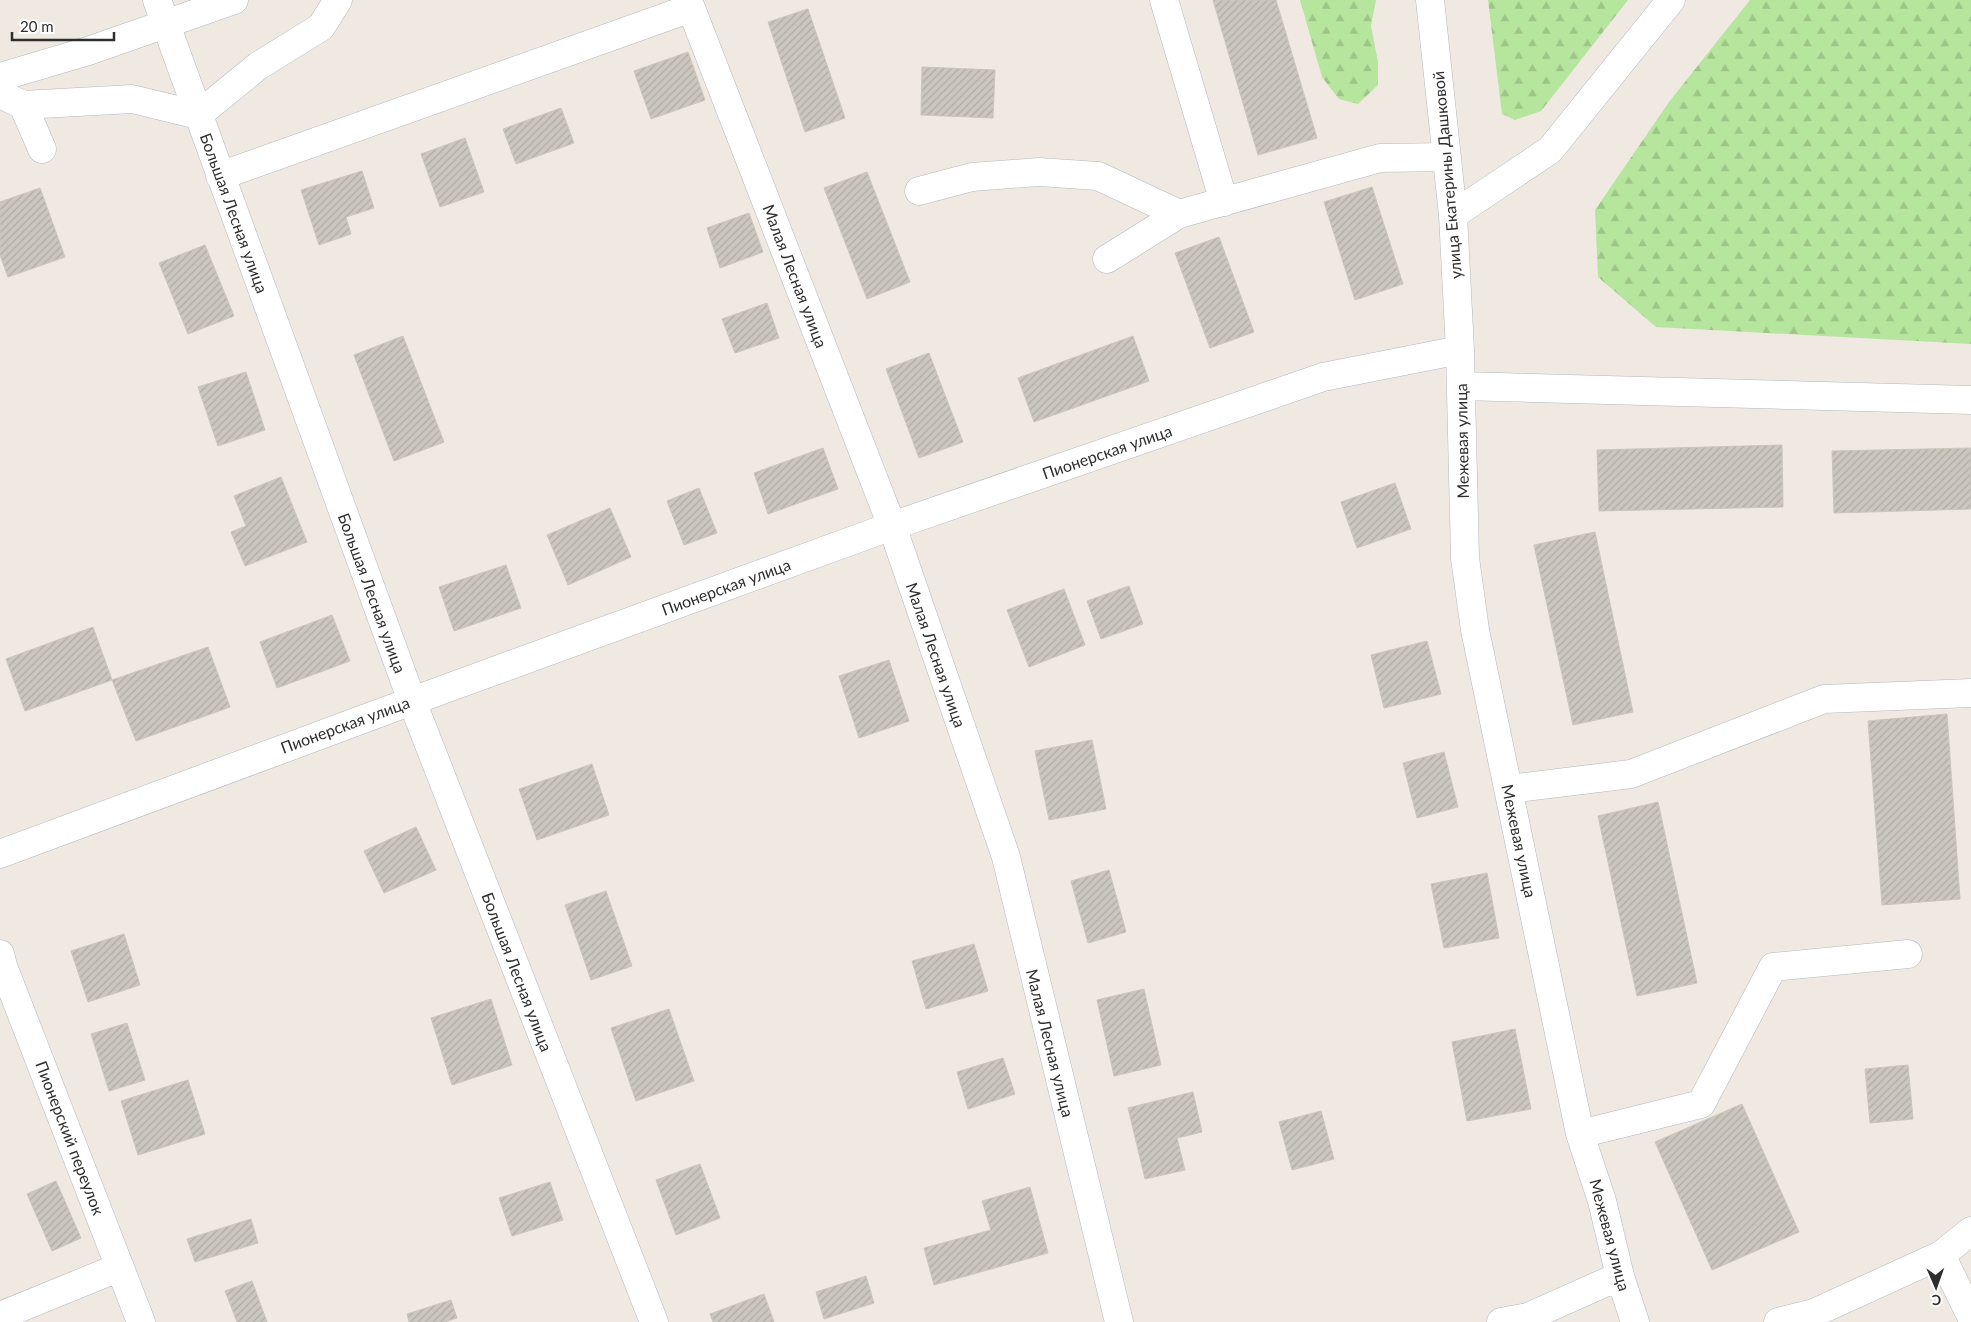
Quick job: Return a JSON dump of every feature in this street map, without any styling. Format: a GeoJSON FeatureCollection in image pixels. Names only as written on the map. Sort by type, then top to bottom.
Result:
{"type":"FeatureCollection","features":[{"type":"Feature","properties":{"kind":"street"},"geometry":{"type":"LineString","coordinates":[[0,77],[88,51],[161,12],[234,0]]}},
{"type":"Feature","properties":{"kind":"street"},"geometry":{"type":"LineString","coordinates":[[12,100],[132,99],[198,115],[258,66],[322,27],[338,0]]}},
{"type":"Feature","properties":{"kind":"street"},"geometry":{"type":"LineString","coordinates":[[1164,0],[1224,202]]}},
{"type":"Feature","properties":{"kind":"street","name":"улица Екатерины Дашковой"},"geometry":{"type":"LineString","coordinates":[[1430,0],[1453,215],[1460,350]]}},
{"type":"Feature","properties":{"kind":"street"},"geometry":{"type":"LineString","coordinates":[[1453,215],[1550,150],[1670,0]]}},
{"type":"Feature","properties":{"kind":"street","name":"Малая Лесная улица"},"geometry":{"type":"LineString","coordinates":[[220,176],[691,8],[892,526],[1006,858],[1119,1322]]}},
{"type":"Feature","properties":{"kind":"street","name":"Большая Лесная улица"},"geometry":{"type":"LineString","coordinates":[[161,12],[412,701],[654,1322]]}},
{"type":"Feature","properties":{"kind":"street"},"geometry":{"type":"LineString","coordinates":[[12,100],[42,149]]}},
{"type":"Feature","properties":{"kind":"street"},"geometry":{"type":"LineString","coordinates":[[1107,259],[1179,214],[1380,158],[1447,157]]}},
{"type":"Feature","properties":{"kind":"street"},"geometry":{"type":"LineString","coordinates":[[919,190],[972,177],[1039,172],[1098,176],[1179,214]]}},
{"type":"Feature","properties":{"kind":"street","name":"Пионерская улица"},"geometry":{"type":"LineString","coordinates":[[0,854],[892,526],[1322,377],[1460,350]]}},
{"type":"Feature","properties":{"kind":"street","name":"Межевая улица"},"geometry":{"type":"LineString","coordinates":[[1460,350],[1465,558],[1475,630],[1580,1134],[1602,1201],[1620,1276],[1635,1322]]}},
{"type":"Feature","properties":{"kind":"street"},"geometry":{"type":"LineString","coordinates":[[1461,386],[1971,400]]}},
{"type":"Feature","properties":{"kind":"street"},"geometry":{"type":"LineString","coordinates":[[1508,789],[1631,774],[1824,699],[1971,693]]}},
{"type":"Feature","properties":{"kind":"street","name":"Пионерский переулок"},"geometry":{"type":"LineString","coordinates":[[0,954],[141,1322]]}},
{"type":"Feature","properties":{"kind":"street"},"geometry":{"type":"LineString","coordinates":[[1580,1134],[1701,1104],[1773,967],[1908,954]]}},
{"type":"Feature","properties":{"kind":"street"},"geometry":{"type":"LineString","coordinates":[[1778,1322],[1816,1317],[1941,1255],[1971,1231]]}},
{"type":"Feature","properties":{"kind":"street"},"geometry":{"type":"LineString","coordinates":[[1941,1255],[1971,1316]]}},
{"type":"Feature","properties":{"kind":"street"},"geometry":{"type":"LineString","coordinates":[[0,1316],[120,1267]]}},
{"type":"Feature","properties":{"kind":"street"},"geometry":{"type":"LineString","coordinates":[[1501,1322],[1528,1317],[1620,1276]]}},
{"type":"Feature","properties":{"kind":"green space"},"geometry":{"type":"Polygon","coordinates":[[[1300,0],[1376,0],[1371,26],[1378,62],[1378,85],[1358,104],[1339,99],[1322,77],[1300,0]]]}},
{"type":"Feature","properties":{"kind":"green space"},"geometry":{"type":"Polygon","coordinates":[[[1488,0],[1628,0],[1541,111],[1515,120],[1502,114],[1488,0]]]}},
{"type":"Feature","properties":{"kind":"green space"},"geometry":{"type":"Polygon","coordinates":[[[1750,0],[1971,0],[1971,344],[1656,327],[1598,277],[1595,210],[1669,102],[1750,0]]]}},
{"type":"Feature","properties":{"kind":"building"},"geometry":{"type":"Polygon","coordinates":[[[1213,0],[1276,0],[1317,138],[1258,155],[1213,0]]]}},
{"type":"Feature","properties":{"kind":"building"},"geometry":{"type":"Polygon","coordinates":[[[808,9],[845,118],[805,132],[768,22],[808,9]]]}},
{"type":"Feature","properties":{"kind":"building"},"geometry":{"type":"Polygon","coordinates":[[[688,52],[705,100],[651,119],[634,71],[688,52]]]}},
{"type":"Feature","properties":{"kind":"building"},"geometry":{"type":"Polygon","coordinates":[[[922,67],[995,70],[993,118],[921,115],[922,67]]]}},
{"type":"Feature","properties":{"kind":"building"},"geometry":{"type":"Polygon","coordinates":[[[561,108],[574,143],[516,164],[503,129],[561,108]]]}},
{"type":"Feature","properties":{"kind":"building"},"geometry":{"type":"Polygon","coordinates":[[[465,138],[484,192],[440,207],[421,154],[465,138]]]}},
{"type":"Feature","properties":{"kind":"building"},"geometry":{"type":"Polygon","coordinates":[[[362,171],[374,208],[346,217],[351,234],[319,245],[301,190],[362,171]]]}},
{"type":"Feature","properties":{"kind":"building"},"geometry":{"type":"Polygon","coordinates":[[[867,172],[910,282],[867,299],[824,188],[867,172]]]}},
{"type":"Feature","properties":{"kind":"building"},"geometry":{"type":"Polygon","coordinates":[[[1372,187],[1403,284],[1355,300],[1324,202],[1372,187]]]}},
{"type":"Feature","properties":{"kind":"building"},"geometry":{"type":"Polygon","coordinates":[[[40,188],[65,257],[8,277],[0,255],[0,202],[40,188]]]}},
{"type":"Feature","properties":{"kind":"building"},"geometry":{"type":"Polygon","coordinates":[[[749,213],[763,252],[720,268],[707,228],[749,213]]]}},
{"type":"Feature","properties":{"kind":"building"},"geometry":{"type":"Polygon","coordinates":[[[1219,237],[1254,332],[1210,348],[1175,253],[1219,237]]]}},
{"type":"Feature","properties":{"kind":"building"},"geometry":{"type":"Polygon","coordinates":[[[205,245],[234,316],[188,334],[159,263],[205,245]]]}},
{"type":"Feature","properties":{"kind":"building"},"geometry":{"type":"Polygon","coordinates":[[[767,303],[779,338],[735,353],[722,319],[767,303]]]}},
{"type":"Feature","properties":{"kind":"building"},"geometry":{"type":"Polygon","coordinates":[[[403,336],[444,442],[394,461],[354,355],[403,336]]]}},
{"type":"Feature","properties":{"kind":"building"},"geometry":{"type":"Polygon","coordinates":[[[1133,336],[1149,381],[1034,422],[1018,378],[1133,336]]]}},
{"type":"Feature","properties":{"kind":"building"},"geometry":{"type":"Polygon","coordinates":[[[929,353],[963,442],[919,458],[886,369],[929,353]]]}},
{"type":"Feature","properties":{"kind":"building"},"geometry":{"type":"Polygon","coordinates":[[[246,372],[265,430],[218,446],[198,387],[246,372]]]}},
{"type":"Feature","properties":{"kind":"building"},"geometry":{"type":"Polygon","coordinates":[[[1782,445],[1783,507],[1599,511],[1597,450],[1782,445]]]}},
{"type":"Feature","properties":{"kind":"building"},"geometry":{"type":"Polygon","coordinates":[[[823,448],[838,489],[768,514],[754,473],[823,448]]]}},
{"type":"Feature","properties":{"kind":"building"},"geometry":{"type":"Polygon","coordinates":[[[1971,448],[1971,509],[1834,513],[1832,451],[1971,448]]]}},
{"type":"Feature","properties":{"kind":"building"},"geometry":{"type":"Polygon","coordinates":[[[281,477],[307,542],[245,566],[231,532],[246,526],[234,496],[281,477]]]}},
{"type":"Feature","properties":{"kind":"building"},"geometry":{"type":"Polygon","coordinates":[[[1395,483],[1411,529],[1357,548],[1341,502],[1395,483]]]}},
{"type":"Feature","properties":{"kind":"building"},"geometry":{"type":"Polygon","coordinates":[[[699,488],[717,533],[684,545],[667,501],[699,488]]]}},
{"type":"Feature","properties":{"kind":"building"},"geometry":{"type":"Polygon","coordinates":[[[610,508],[631,557],[568,585],[547,535],[610,508]]]}},
{"type":"Feature","properties":{"kind":"building"},"geometry":{"type":"Polygon","coordinates":[[[1595,532],[1633,712],[1573,725],[1534,545],[1595,532]]]}},
{"type":"Feature","properties":{"kind":"building"},"geometry":{"type":"Polygon","coordinates":[[[506,565],[521,608],[454,631],[439,587],[506,565]]]}},
{"type":"Feature","properties":{"kind":"building"},"geometry":{"type":"Polygon","coordinates":[[[1129,586],[1143,624],[1101,639],[1087,601],[1129,586]]]}},
{"type":"Feature","properties":{"kind":"building"},"geometry":{"type":"Polygon","coordinates":[[[1064,589],[1085,645],[1029,667],[1007,610],[1064,589]]]}},
{"type":"Feature","properties":{"kind":"building"},"geometry":{"type":"Polygon","coordinates":[[[332,615],[350,661],[277,688],[260,642],[332,615]]]}},
{"type":"Feature","properties":{"kind":"building"},"geometry":{"type":"Polygon","coordinates":[[[93,627],[112,680],[25,711],[6,659],[93,627]]]}},
{"type":"Feature","properties":{"kind":"building"},"geometry":{"type":"Polygon","coordinates":[[[1427,641],[1441,694],[1384,708],[1371,655],[1427,641]]]}},
{"type":"Feature","properties":{"kind":"building"},"geometry":{"type":"Polygon","coordinates":[[[208,647],[230,707],[136,741],[112,680],[208,647]]]}},
{"type":"Feature","properties":{"kind":"building"},"geometry":{"type":"Polygon","coordinates":[[[889,660],[909,721],[859,738],[839,676],[889,660]]]}},
{"type":"Feature","properties":{"kind":"building"},"geometry":{"type":"Polygon","coordinates":[[[1947,714],[1960,899],[1882,905],[1868,721],[1947,714]]]}},
{"type":"Feature","properties":{"kind":"building"},"geometry":{"type":"Polygon","coordinates":[[[1092,740],[1106,809],[1049,820],[1035,751],[1092,740]]]}},
{"type":"Feature","properties":{"kind":"building"},"geometry":{"type":"Polygon","coordinates":[[[1444,752],[1458,807],[1417,818],[1403,763],[1444,752]]]}},
{"type":"Feature","properties":{"kind":"building"},"geometry":{"type":"Polygon","coordinates":[[[592,764],[609,815],[537,840],[519,789],[592,764]]]}},
{"type":"Feature","properties":{"kind":"building"},"geometry":{"type":"Polygon","coordinates":[[[1658,802],[1697,983],[1637,996],[1598,816],[1658,802]]]}},
{"type":"Feature","properties":{"kind":"building"},"geometry":{"type":"Polygon","coordinates":[[[416,827],[436,870],[384,893],[364,851],[416,827]]]}},
{"type":"Feature","properties":{"kind":"building"},"geometry":{"type":"Polygon","coordinates":[[[1109,870],[1126,932],[1088,943],[1071,881],[1109,870]]]}},
{"type":"Feature","properties":{"kind":"building"},"geometry":{"type":"Polygon","coordinates":[[[1487,873],[1499,938],[1444,948],[1431,884],[1487,873]]]}},
{"type":"Feature","properties":{"kind":"building"},"geometry":{"type":"Polygon","coordinates":[[[606,891],[632,966],[591,980],[565,905],[606,891]]]}},
{"type":"Feature","properties":{"kind":"building"},"geometry":{"type":"Polygon","coordinates":[[[124,934],[140,985],[88,1002],[71,951],[124,934]]]}},
{"type":"Feature","properties":{"kind":"building"},"geometry":{"type":"Polygon","coordinates":[[[974,944],[988,991],[926,1009],[912,961],[974,944]]]}},
{"type":"Feature","properties":{"kind":"building"},"geometry":{"type":"Polygon","coordinates":[[[1144,989],[1161,1065],[1114,1076],[1097,1000],[1144,989]]]}},
{"type":"Feature","properties":{"kind":"building"},"geometry":{"type":"Polygon","coordinates":[[[491,999],[512,1065],[452,1085],[431,1018],[491,999]]]}},
{"type":"Feature","properties":{"kind":"building"},"geometry":{"type":"Polygon","coordinates":[[[669,1009],[694,1081],[636,1101],[611,1028],[669,1009]]]}},
{"type":"Feature","properties":{"kind":"building"},"geometry":{"type":"Polygon","coordinates":[[[127,1023],[145,1080],[109,1091],[91,1034],[127,1023]]]}},
{"type":"Feature","properties":{"kind":"building"},"geometry":{"type":"Polygon","coordinates":[[[1515,1029],[1531,1109],[1467,1121],[1452,1042],[1515,1029]]]}},
{"type":"Feature","properties":{"kind":"building"},"geometry":{"type":"Polygon","coordinates":[[[1003,1058],[1015,1094],[968,1109],[957,1072],[1003,1058]]]}},
{"type":"Feature","properties":{"kind":"building"},"geometry":{"type":"Polygon","coordinates":[[[1908,1065],[1913,1119],[1870,1123],[1865,1069],[1908,1065]]]}},
{"type":"Feature","properties":{"kind":"building"},"geometry":{"type":"Polygon","coordinates":[[[188,1080],[205,1134],[138,1155],[121,1101],[188,1080]]]}},
{"type":"Feature","properties":{"kind":"building"},"geometry":{"type":"Polygon","coordinates":[[[1193,1092],[1202,1132],[1177,1138],[1185,1170],[1145,1179],[1128,1108],[1193,1092]]]}},
{"type":"Feature","properties":{"kind":"building"},"geometry":{"type":"Polygon","coordinates":[[[1742,1104],[1799,1232],[1712,1270],[1655,1142],[1742,1104]]]}},
{"type":"Feature","properties":{"kind":"building"},"geometry":{"type":"Polygon","coordinates":[[[1321,1111],[1334,1159],[1292,1170],[1279,1122],[1321,1111]]]}},
{"type":"Feature","properties":{"kind":"building"},"geometry":{"type":"Polygon","coordinates":[[[700,1164],[720,1218],[676,1235],[656,1180],[700,1164]]]}},
{"type":"Feature","properties":{"kind":"building"},"geometry":{"type":"Polygon","coordinates":[[[56,1181],[81,1238],[52,1251],[27,1194],[56,1181]]]}},
{"type":"Feature","properties":{"kind":"building"},"geometry":{"type":"Polygon","coordinates":[[[550,1182],[563,1220],[512,1236],[499,1198],[550,1182]]]}},
{"type":"Feature","properties":{"kind":"building"},"geometry":{"type":"Polygon","coordinates":[[[1030,1187],[1048,1253],[934,1285],[924,1248],[991,1230],[982,1201],[1030,1187]]]}},
{"type":"Feature","properties":{"kind":"building"},"geometry":{"type":"Polygon","coordinates":[[[251,1219],[258,1243],[195,1262],[187,1239],[251,1219]]]}},
{"type":"Feature","properties":{"kind":"building"},"geometry":{"type":"Polygon","coordinates":[[[866,1276],[874,1303],[824,1319],[816,1292],[866,1276]]]}},
{"type":"Feature","properties":{"kind":"building"},"geometry":{"type":"Polygon","coordinates":[[[252,1281],[267,1322],[237,1322],[225,1291],[252,1281]]]}},
{"type":"Feature","properties":{"kind":"building"},"geometry":{"type":"Polygon","coordinates":[[[764,1294],[774,1322],[713,1322],[710,1314],[764,1294]]]}},
{"type":"Feature","properties":{"kind":"building"},"geometry":{"type":"Polygon","coordinates":[[[451,1300],[457,1318],[445,1322],[409,1322],[407,1314],[451,1300]]]}}]}
